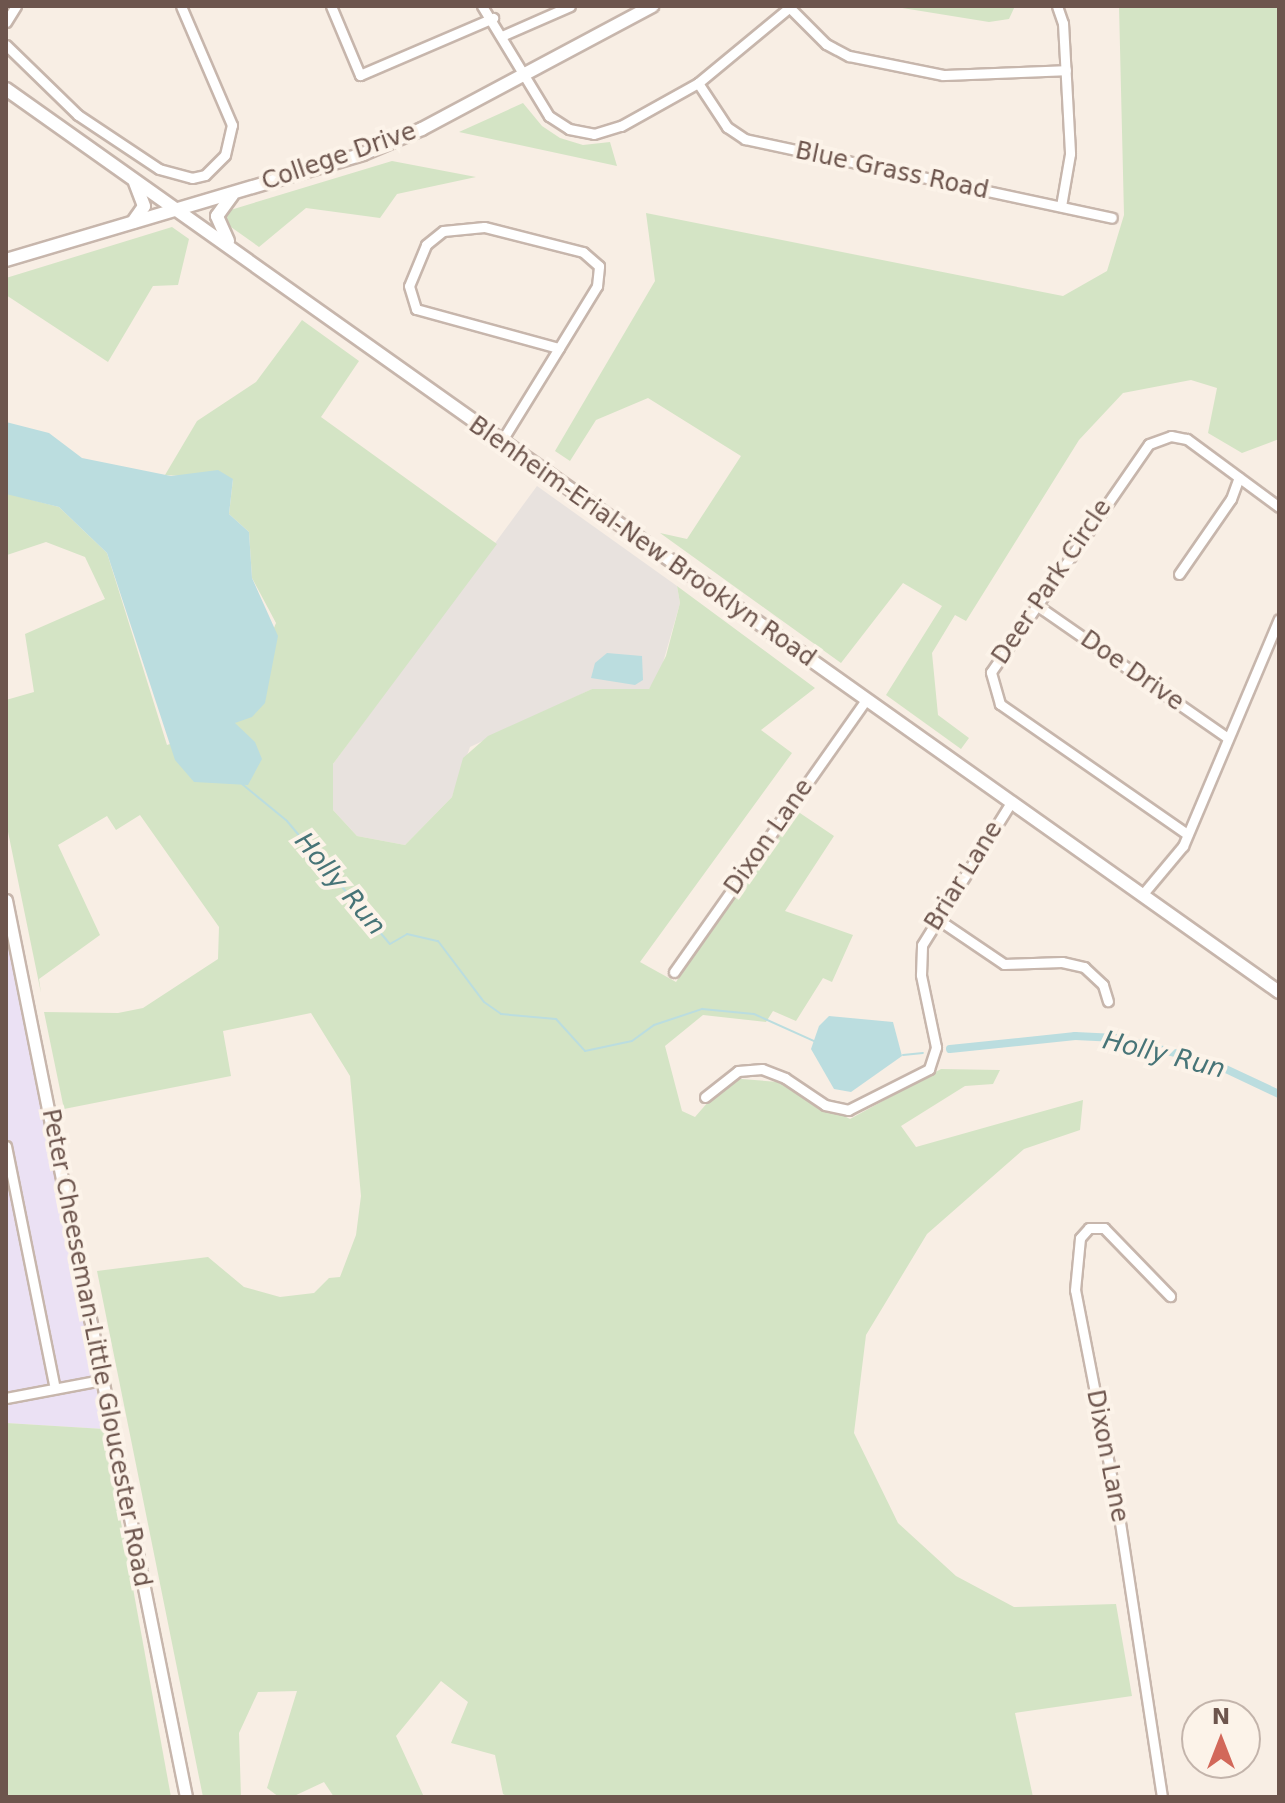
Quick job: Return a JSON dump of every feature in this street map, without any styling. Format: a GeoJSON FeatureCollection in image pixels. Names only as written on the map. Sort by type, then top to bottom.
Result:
{"type":"FeatureCollection","features":[{"type":"Feature","properties":{"kind":"main road","name":"College Drive"},"geometry":{"type":"LineString","coordinates":[[6,260],[387,144],[652,6]]}},
{"type":"Feature","properties":{"kind":"main road","name":"Blenheim-Erial-New Brooklyn Road"},"geometry":{"type":"LineString","coordinates":[[6,89],[180,209],[501,442],[1279,992]]}},
{"type":"Feature","properties":{"kind":"main road"},"geometry":{"type":"LineString","coordinates":[[127,175],[144,203],[140,216],[130,224]]}},
{"type":"Feature","properties":{"kind":"main road"},"geometry":{"type":"LineString","coordinates":[[233,193],[217,216],[224,236],[239,252]]}},
{"type":"Feature","properties":{"kind":"street"},"geometry":{"type":"LineString","coordinates":[[6,22],[16,6]]}},
{"type":"Feature","properties":{"kind":"street"},"geometry":{"type":"LineString","coordinates":[[6,45],[78,115],[159,169],[192,178],[205,175],[225,155],[232,125],[181,6]]}},
{"type":"Feature","properties":{"kind":"street"},"geometry":{"type":"LineString","coordinates":[[331,6],[360,75],[493,18]]}},
{"type":"Feature","properties":{"kind":"street"},"geometry":{"type":"LineString","coordinates":[[482,6],[504,35],[549,116],[585,134],[612,131],[698,83],[790,7],[831,48],[849,56],[943,75],[1066,70]]}},
{"type":"Feature","properties":{"kind":"street"},"geometry":{"type":"LineString","coordinates":[[504,35],[570,6]]}},
{"type":"Feature","properties":{"kind":"street"},"geometry":{"type":"LineString","coordinates":[[1057,6],[1066,70],[1070,161],[1061,206]]}},
{"type":"Feature","properties":{"kind":"street","name":"Blue Grass Road"},"geometry":{"type":"LineString","coordinates":[[698,83],[727,127],[745,139],[1112,218]]}},
{"type":"Feature","properties":{"kind":"street"},"geometry":{"type":"LineString","coordinates":[[501,442],[559,348],[597,286],[599,266],[592,257],[484,227],[443,231],[426,245],[410,275],[409,295],[416,309],[559,348]]}},
{"type":"Feature","properties":{"kind":"street","name":"Deer Park Circle"},"geometry":{"type":"LineString","coordinates":[[1187,834],[1000,704],[990,680],[993,665],[1149,444],[1171,436],[1187,439],[1279,507]]}},
{"type":"Feature","properties":{"kind":"street"},"geometry":{"type":"LineString","coordinates":[[1179,574],[1231,499],[1239,477]]}},
{"type":"Feature","properties":{"kind":"street","name":"Doe Drive"},"geometry":{"type":"LineString","coordinates":[[1035,604],[1228,738]]}},
{"type":"Feature","properties":{"kind":"street"},"geometry":{"type":"LineString","coordinates":[[1142,895],[1167,869],[1187,834],[1279,619]]}},
{"type":"Feature","properties":{"kind":"street","name":"Dixon Lane"},"geometry":{"type":"LineString","coordinates":[[674,972],[865,701]]}},
{"type":"Feature","properties":{"kind":"street","name":"Briar Lane"},"geometry":{"type":"LineString","coordinates":[[705,1097],[738,1071],[762,1069],[785,1078],[825,1105],[861,1107],[929,1069],[935,1043],[920,961],[936,918],[1010,804]]}},
{"type":"Feature","properties":{"kind":"street","name":"Peter Cheeseman-Little Gloucester Road"},"geometry":{"type":"LineString","coordinates":[[6,900],[186,1797]]}},
{"type":"Feature","properties":{"kind":"street"},"geometry":{"type":"LineString","coordinates":[[936,918],[1004,964],[1062,962],[1084,967],[1103,985],[1108,1001]]}},
{"type":"Feature","properties":{"kind":"street"},"geometry":{"type":"LineString","coordinates":[[6,1146],[55,1388]]}},
{"type":"Feature","properties":{"kind":"street","name":"Dixon Lane"},"geometry":{"type":"LineString","coordinates":[[1162,1797],[1120,1521],[1075,1290],[1080,1238],[1089,1228],[1104,1228],[1170,1296]]}},
{"type":"Feature","properties":{"kind":"street"},"geometry":{"type":"LineString","coordinates":[[6,1398],[101,1380]]}},
{"type":"Feature","properties":{"kind":"shaded area"},"geometry":{"type":"Polygon","coordinates":[[[537,486],[677,586],[680,603],[660,673],[649,689],[592,689],[470,747],[452,797],[405,845],[357,836],[333,810],[333,764],[537,486]]]}},
{"type":"Feature","properties":{"kind":"shaded area"},"geometry":{"type":"Polygon","coordinates":[[[6,930],[61,1206],[104,1429],[6,1423],[6,930]]]}},
{"type":"Feature","properties":{"kind":"green space"},"geometry":{"type":"Polygon","coordinates":[[[890,6],[1015,6],[1009,19],[989,22],[890,6]]]}},
{"type":"Feature","properties":{"kind":"green space"},"geometry":{"type":"Polygon","coordinates":[[[1119,6],[1279,6],[1279,439],[1242,453],[1208,433],[1217,388],[1191,380],[1123,393],[1079,440],[966,621],[955,615],[932,653],[938,715],[969,738],[961,749],[886,695],[942,606],[903,583],[841,663],[660,533],[687,539],[741,456],[648,398],[596,420],[570,461],[555,451],[655,281],[646,213],[1063,296],[1107,271],[1124,215],[1119,6]]]}},
{"type":"Feature","properties":{"kind":"green space"},"geometry":{"type":"Polygon","coordinates":[[[523,103],[542,126],[560,138],[583,145],[610,142],[617,166],[459,132],[523,103]]]}},
{"type":"Feature","properties":{"kind":"green space"},"geometry":{"type":"Polygon","coordinates":[[[392,161],[476,177],[397,194],[380,218],[306,208],[259,247],[214,215],[392,161]]]}},
{"type":"Feature","properties":{"kind":"green space"},"geometry":{"type":"Polygon","coordinates":[[[172,227],[189,239],[178,285],[153,286],[108,362],[6,295],[6,278],[172,227]]]}},
{"type":"Feature","properties":{"kind":"green space"},"geometry":{"type":"Polygon","coordinates":[[[302,320],[359,361],[321,417],[497,544],[333,764],[333,810],[357,836],[405,845],[452,797],[463,758],[488,736],[592,689],[649,689],[666,656],[680,603],[677,586],[815,688],[761,730],[792,753],[640,962],[676,982],[794,809],[834,836],[785,911],[853,935],[832,982],[823,978],[796,1021],[773,1011],[766,1022],[703,1015],[665,1046],[682,1111],[695,1117],[729,1078],[779,1082],[850,1119],[941,1069],[1000,1070],[993,1084],[965,1086],[901,1126],[916,1147],[1083,1100],[1080,1130],[1024,1149],[927,1234],[866,1335],[854,1433],[898,1523],[956,1576],[1014,1607],[1116,1604],[1132,1696],[1015,1713],[1033,1797],[509,1797],[503,1794],[495,1755],[451,1743],[468,1702],[441,1681],[396,1736],[424,1797],[334,1797],[324,1782],[292,1797],[279,1797],[267,1788],[297,1691],[258,1692],[239,1733],[241,1797],[203,1797],[97,1271],[208,1257],[244,1287],[280,1297],[314,1293],[329,1278],[340,1277],[356,1235],[361,1196],[350,1076],[311,1013],[223,1031],[231,1076],[64,1109],[44,1012],[118,1013],[143,1008],[218,959],[219,927],[140,815],[116,830],[107,816],[58,845],[100,935],[39,979],[41,993],[6,822],[6,700],[34,692],[25,634],[105,599],[85,557],[46,542],[7,555],[6,493],[59,507],[107,553],[167,745],[235,723],[276,623],[252,578],[249,532],[229,514],[233,479],[165,475],[197,421],[256,382],[302,320]]]}},
{"type":"Feature","properties":{"kind":"green space"},"geometry":{"type":"Polygon","coordinates":[[[6,1423],[104,1429],[171,1797],[6,1797],[6,1423]]]}},
{"type":"Feature","properties":{"kind":"water"},"geometry":{"type":"Polygon","coordinates":[[[6,422],[49,433],[82,458],[171,476],[218,470],[233,479],[229,514],[249,532],[252,578],[278,636],[265,703],[252,717],[235,723],[255,742],[262,759],[248,785],[194,782],[175,760],[107,553],[59,507],[6,494],[6,422]]]}},
{"type":"Feature","properties":{"kind":"water"},"geometry":{"type":"Polygon","coordinates":[[[607,653],[642,656],[643,680],[635,685],[591,678],[595,663],[607,653]]]}},
{"type":"Feature","properties":{"kind":"water"},"geometry":{"type":"Polygon","coordinates":[[[829,1016],[893,1022],[902,1056],[851,1092],[834,1089],[811,1049],[819,1026],[829,1016]]]}},
{"type":"Feature","properties":{"kind":"waterway","name":"Holly Run"},"geometry":{"type":"LineString","coordinates":[[242,784],[287,821],[390,944],[407,934],[438,941],[484,1002],[501,1014],[556,1019],[585,1051],[632,1041],[654,1025],[702,1009],[754,1014],[814,1041]]}},
{"type":"Feature","properties":{"kind":"waterway","name":"Holly Run"},"geometry":{"type":"LineString","coordinates":[[950,1049],[1075,1036],[1117,1038],[1213,1063],[1279,1094]]}},
{"type":"Feature","properties":{"kind":"waterway","name":"Holly Run"},"geometry":{"type":"LineString","coordinates":[[903,1055],[923,1053]]}}]}
